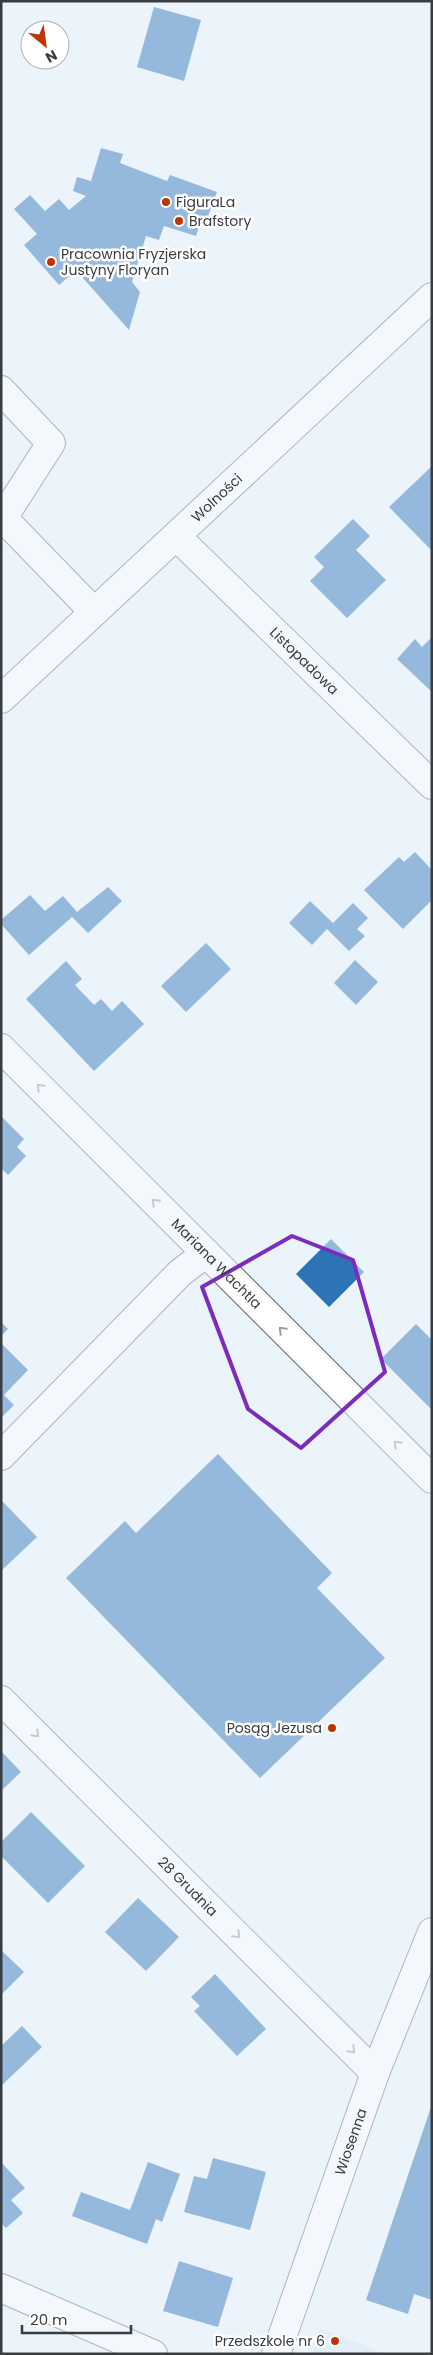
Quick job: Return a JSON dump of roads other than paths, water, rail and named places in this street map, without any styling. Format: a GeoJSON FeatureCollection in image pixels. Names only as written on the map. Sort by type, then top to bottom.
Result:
{"type":"FeatureCollection","features":[{"type":"Feature","properties":{"kind":"street","name":"Wolności"},"geometry":{"type":"LineString","coordinates":[[1,699],[432,297]]}},
{"type":"Feature","properties":{"kind":"street"},"geometry":{"type":"LineString","coordinates":[[1,390],[51,443],[3,518],[94,612]]}},
{"type":"Feature","properties":{"kind":"street","name":"Listopadowa"},"geometry":{"type":"LineString","coordinates":[[176,536],[432,784]]}},
{"type":"Feature","properties":{"kind":"street","name":"Mariana Wachtla"},"geometry":{"type":"LineString","coordinates":[[1,1048],[432,1479]]}},
{"type":"Feature","properties":{"kind":"street"},"geometry":{"type":"LineString","coordinates":[[1,1456],[180,1274],[206,1253]]}},
{"type":"Feature","properties":{"kind":"street","name":"28 Grudnia"},"geometry":{"type":"LineString","coordinates":[[1,1700],[375,2073]]}},
{"type":"Feature","properties":{"kind":"street","name":"Wiosenna"},"geometry":{"type":"LineString","coordinates":[[276,2354],[375,2073],[432,1932]]}},
{"type":"Feature","properties":{"kind":"street"},"geometry":{"type":"LineString","coordinates":[[1,2288],[153,2354]]}},
{"type":"Feature","properties":{"kind":"place","name":"FiguraLa"},"geometry":{"type":"Point","coordinates":[166,202]}},
{"type":"Feature","properties":{"kind":"place","name":"Brafstory"},"geometry":{"type":"Point","coordinates":[179,221]}},
{"type":"Feature","properties":{"kind":"place","name":"Pracownia Fryzjerska Justyny Floryan"},"geometry":{"type":"Point","coordinates":[51,262]}},
{"type":"Feature","properties":{"kind":"place","name":"Posąg Jezusa"},"geometry":{"type":"Point","coordinates":[332,1728]}},
{"type":"Feature","properties":{"kind":"place","name":"Przedszkole nr 6"},"geometry":{"type":"Point","coordinates":[335,2341]}}]}
